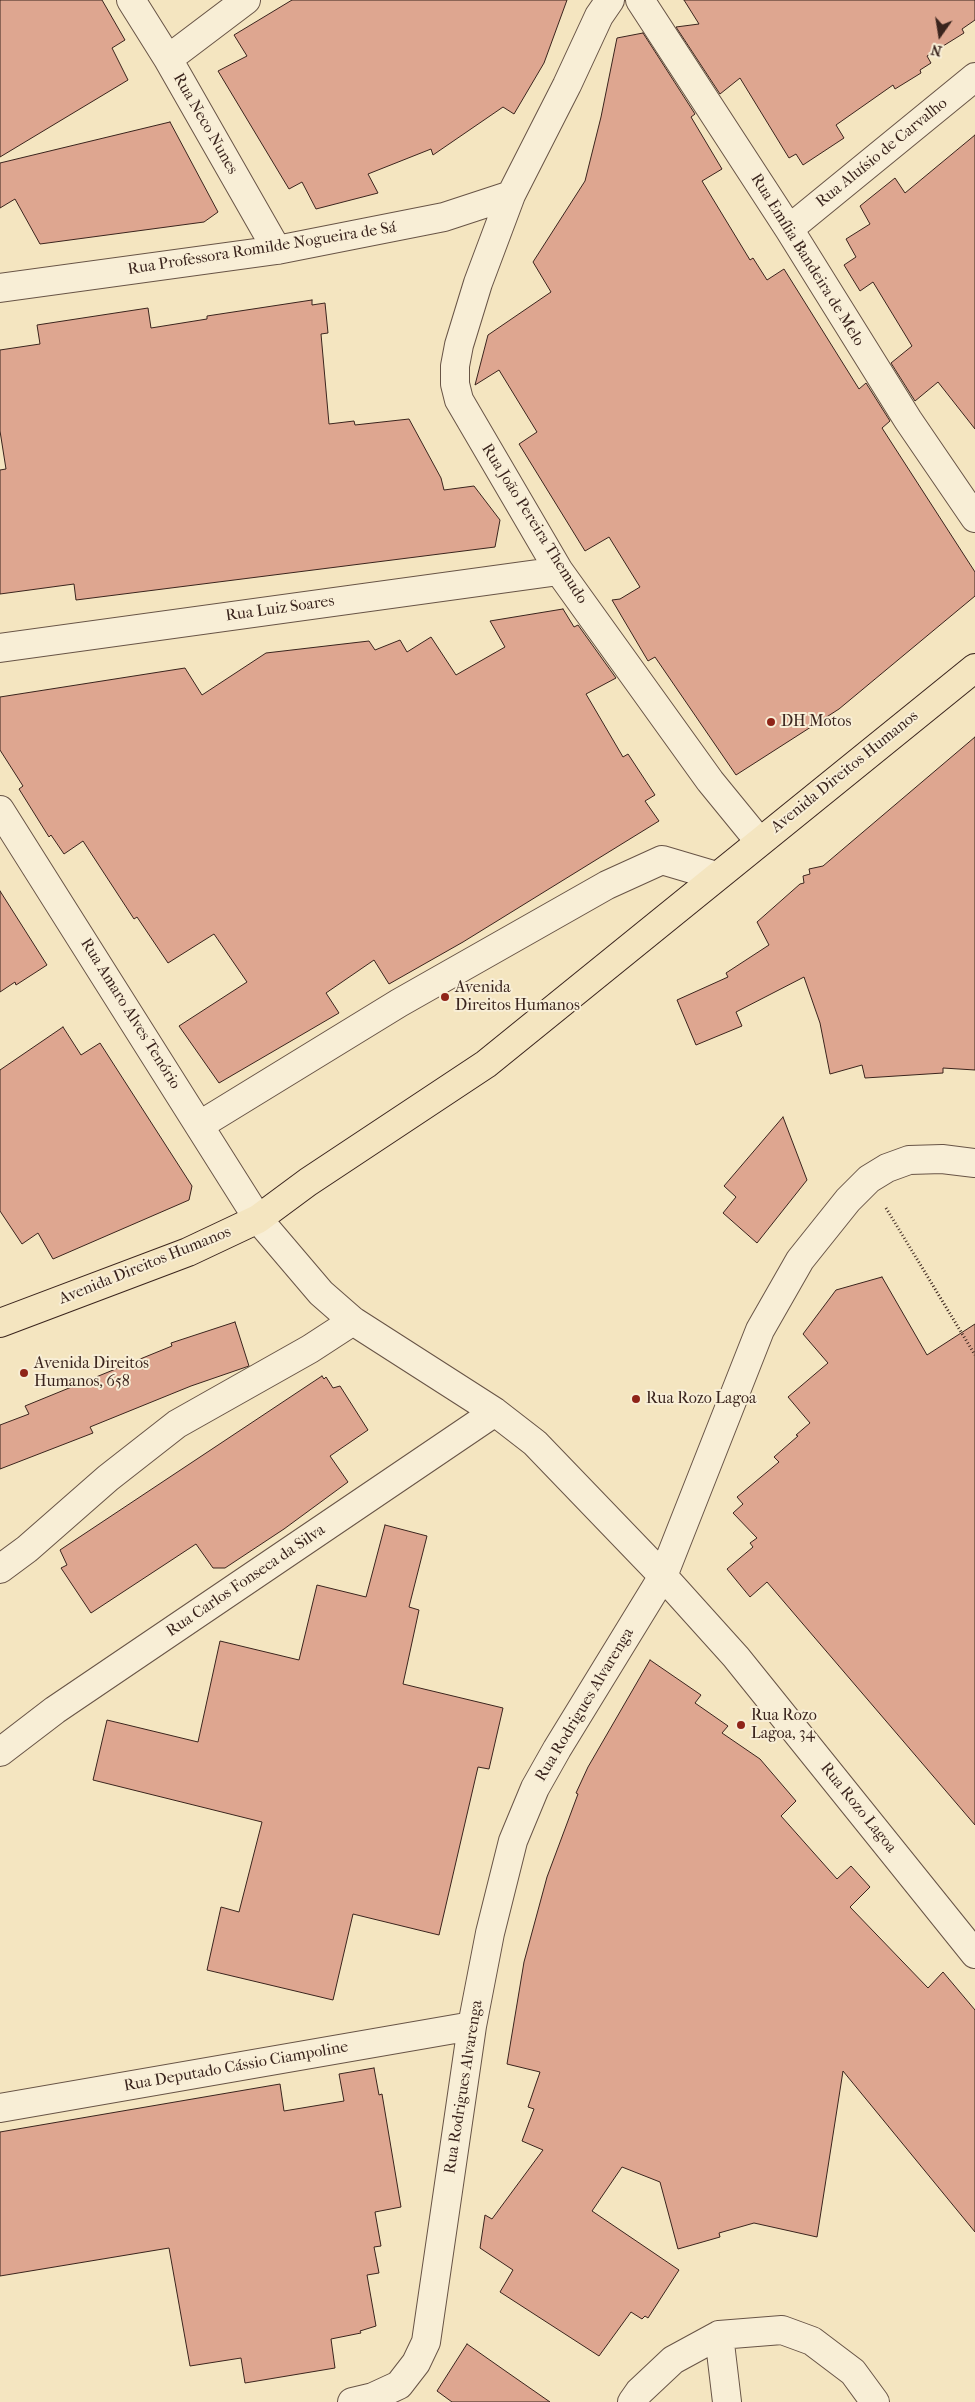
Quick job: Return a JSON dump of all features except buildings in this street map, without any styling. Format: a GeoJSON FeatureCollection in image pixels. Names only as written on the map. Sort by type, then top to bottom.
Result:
{"type":"FeatureCollection","features":[{"type":"Feature","properties":{"kind":"main road","name":"Avenida Direitos Humanos"},"geometry":{"type":"LineString","coordinates":[[0,1323],[188,1252],[258,1219],[308,1182],[486,1064],[975,668]]}},
{"type":"Feature","properties":{"kind":"street","name":"Rua Neco Nunes"},"geometry":{"type":"LineString","coordinates":[[131,0],[168,59],[276,250]]}},
{"type":"Feature","properties":{"kind":"street"},"geometry":{"type":"LineString","coordinates":[[168,59],[246,0]]}},
{"type":"Feature","properties":{"kind":"street"},"geometry":{"type":"LineString","coordinates":[[511,195],[567,85],[598,16],[610,0]]}},
{"type":"Feature","properties":{"kind":"street","name":"Rua Emília Bandeira de Melo"},"geometry":{"type":"LineString","coordinates":[[640,0],[789,229],[908,420],[975,518]]}},
{"type":"Feature","properties":{"kind":"street","name":"Rua Aluísio de Carvalho"},"geometry":{"type":"LineString","coordinates":[[789,229],[975,76]]}},
{"type":"Feature","properties":{"kind":"street","name":"Rua Professora Romilde Nogueira de Sá"},"geometry":{"type":"LineString","coordinates":[[0,288],[276,250],[444,217],[511,195]]}},
{"type":"Feature","properties":{"kind":"street","name":"Rua João Pereira Themudo"},"geometry":{"type":"LineString","coordinates":[[511,195],[478,283],[459,345],[454,384],[459,400],[559,571],[710,781],[759,841]]}},
{"type":"Feature","properties":{"kind":"street","name":"Rua Luiz Soares"},"geometry":{"type":"LineString","coordinates":[[0,648],[559,571]]}},
{"type":"Feature","properties":{"kind":"street","name":"Rua Amaro Alves Tenório"},"geometry":{"type":"LineString","coordinates":[[0,810],[258,1219]]}},
{"type":"Feature","properties":{"kind":"street"},"geometry":{"type":"LineString","coordinates":[[200,1125],[399,1004],[607,885],[662,860],[716,876]]}},
{"type":"Feature","properties":{"kind":"street","name":"Rua Rodrigues Alvarenga"},"geometry":{"type":"LineString","coordinates":[[398,2393],[426,2342],[472,2026],[490,1933],[513,1841],[535,1788],[663,1576],[760,1330],[800,1260],[848,1200],[869,1179],[887,1168],[909,1160],[942,1159],[975,1163]]}},
{"type":"Feature","properties":{"kind":"street","name":"Rua Rozo Lagoa"},"geometry":{"type":"LineString","coordinates":[[258,1219],[321,1293],[353,1321],[495,1412],[535,1443],[663,1576],[736,1657],[975,1954]]}},
{"type":"Feature","properties":{"kind":"street"},"geometry":{"type":"LineString","coordinates":[[0,1570],[27,1550],[108,1478],[177,1424],[310,1349],[353,1321]]}},
{"type":"Feature","properties":{"kind":"street","name":"Rua Carlos Fonseca da Silva"},"geometry":{"type":"LineString","coordinates":[[0,1752],[55,1710],[495,1412]]}},
{"type":"Feature","properties":{"kind":"street","name":"Rua Deputado Cássio Ciampoline"},"geometry":{"type":"LineString","coordinates":[[0,2108],[472,2026]]}},
{"type":"Feature","properties":{"kind":"street"},"geometry":{"type":"LineString","coordinates":[[632,2402],[639,2392],[674,2360],[719,2335],[782,2330],[812,2341],[853,2372],[874,2402]]}},
{"type":"Feature","properties":{"kind":"street"},"geometry":{"type":"LineString","coordinates":[[719,2335],[727,2402]]}},
{"type":"Feature","properties":{"kind":"street"},"geometry":{"type":"LineString","coordinates":[[352,2402],[398,2393]]}},
{"type":"Feature","properties":{"kind":"path"},"geometry":{"type":"LineString","coordinates":[[869,1179],[975,1355]]}},
{"type":"Feature","properties":{"kind":"place","name":"DH Motos"},"geometry":{"type":"Point","coordinates":[771,722]}},
{"type":"Feature","properties":{"kind":"place","name":"Avenida Direitos Humanos"},"geometry":{"type":"Point","coordinates":[445,997]}},
{"type":"Feature","properties":{"kind":"place","name":"Avenida Direitos Humanos, 658"},"geometry":{"type":"Point","coordinates":[24,1373]}},
{"type":"Feature","properties":{"kind":"place","name":"Rua Rozo Lagoa"},"geometry":{"type":"Point","coordinates":[636,1399]}},
{"type":"Feature","properties":{"kind":"place","name":"Rua Rozo Lagoa, 34"},"geometry":{"type":"Point","coordinates":[741,1725]}}]}
